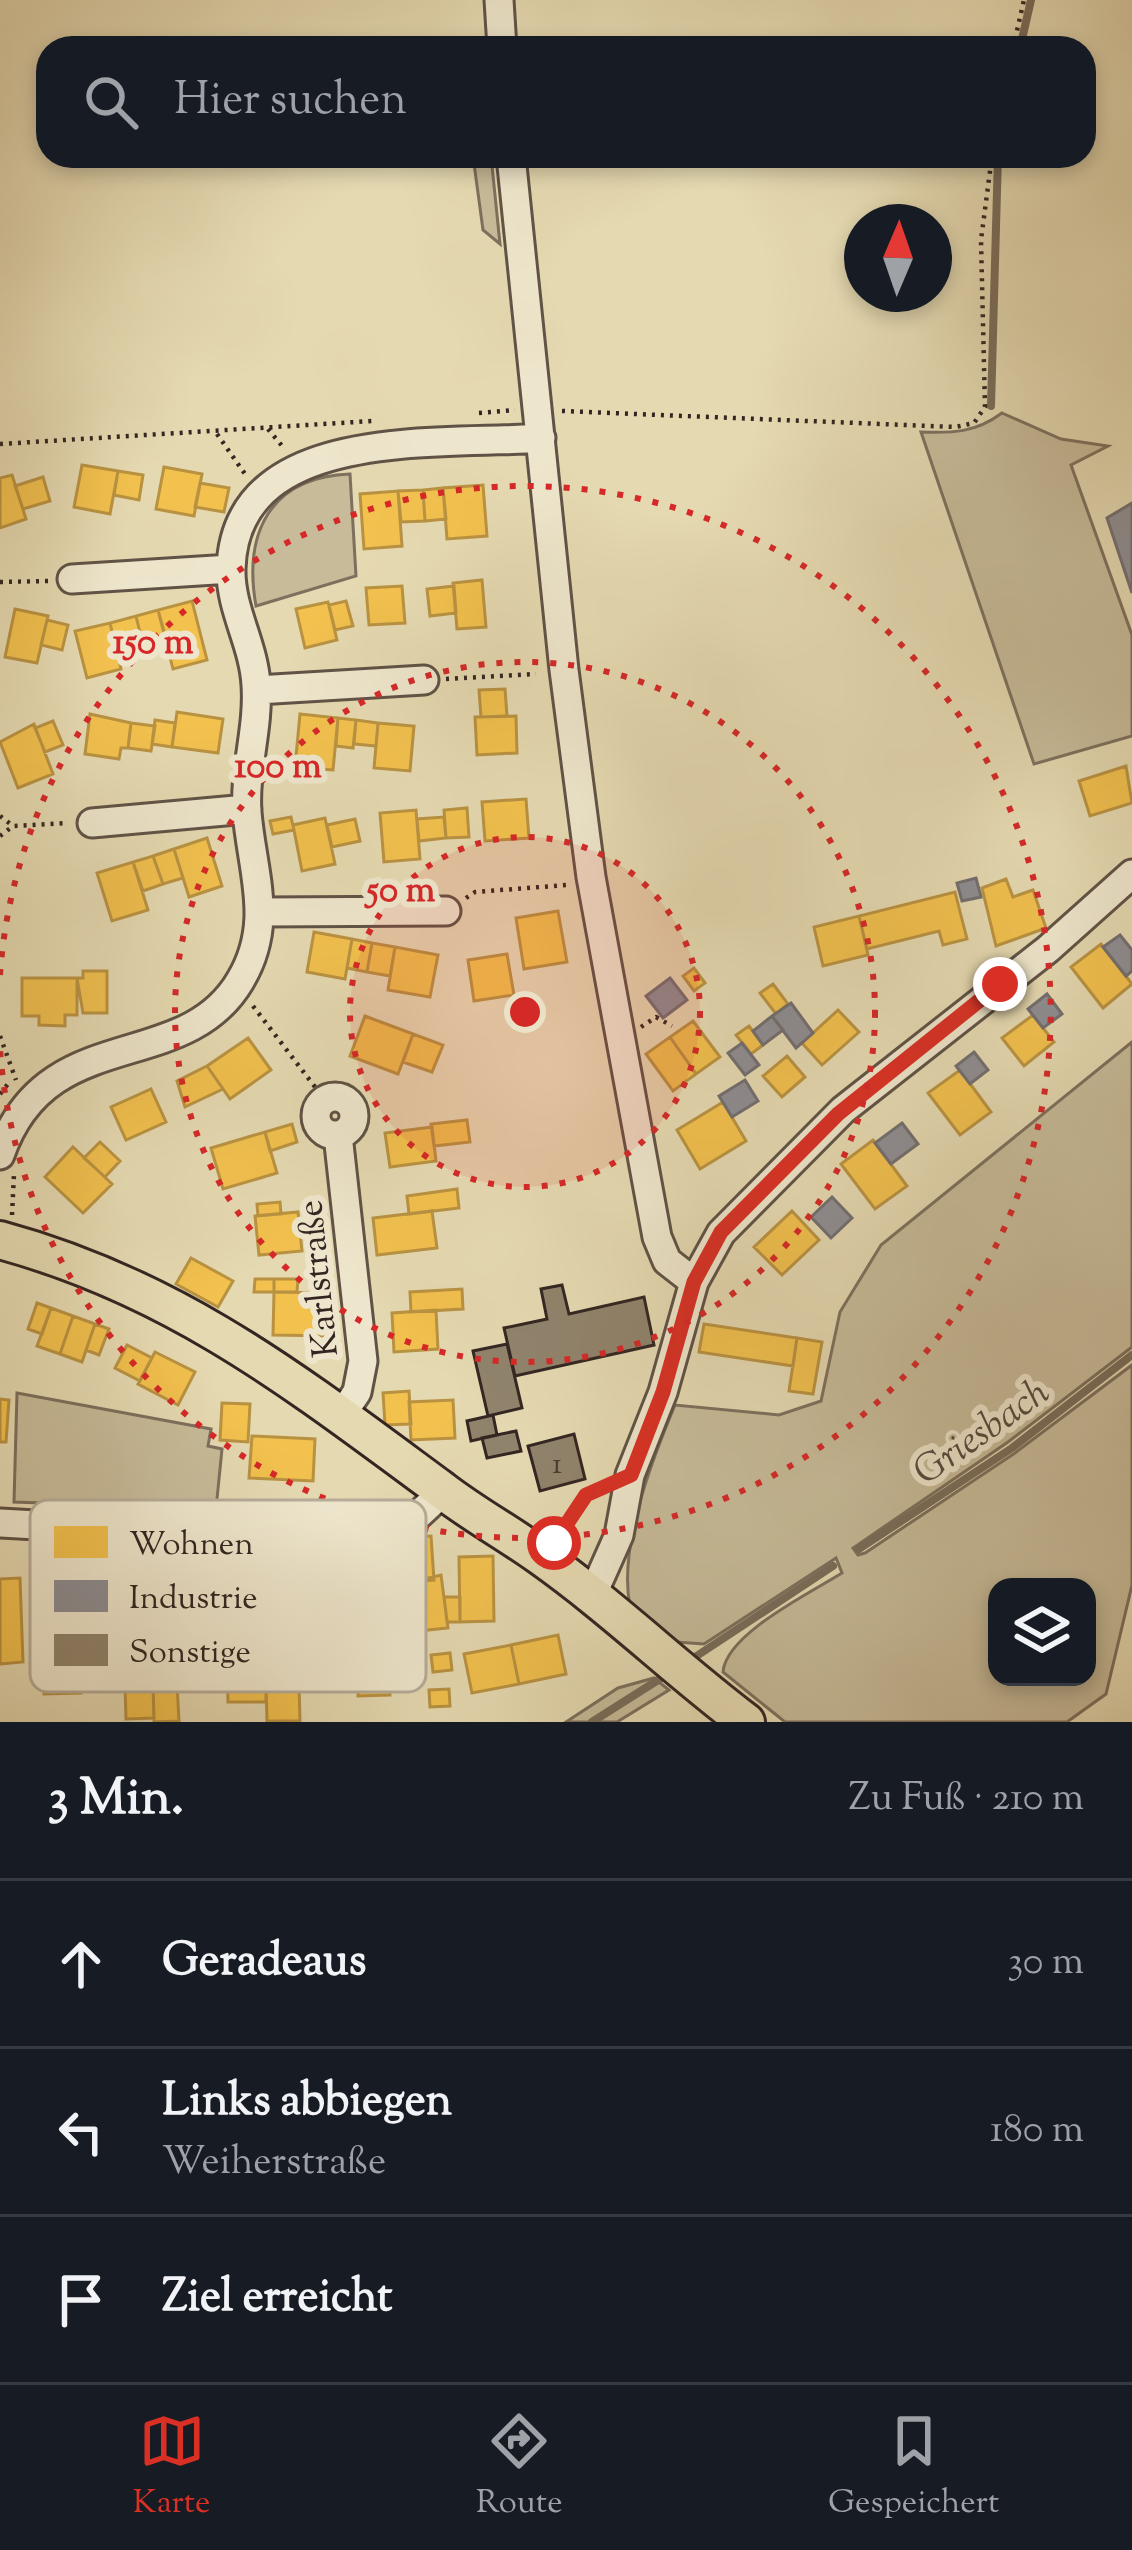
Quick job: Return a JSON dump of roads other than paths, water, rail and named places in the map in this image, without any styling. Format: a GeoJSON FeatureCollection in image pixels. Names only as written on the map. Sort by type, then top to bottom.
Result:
{"type":"FeatureCollection","features":[{"type":"Feature","properties":{"kind":"main road"},"geometry":{"type":"LineString","coordinates":[[0,1240],[84,1268],[189,1316],[343,1413],[443,1492],[544,1558],[746,1722]]}},
{"type":"Feature","properties":{"kind":"street"},"geometry":{"type":"LineString","coordinates":[[499,0],[501,36]]}},
{"type":"Feature","properties":{"kind":"street"},"geometry":{"type":"LineString","coordinates":[[512,168],[588,854],[657,1237],[667,1261],[694,1282]]}},
{"type":"Feature","properties":{"kind":"street"},"geometry":{"type":"LineString","coordinates":[[0,1155],[24,1086],[193,1027],[218,1009],[251,961],[262,912],[247,809],[256,690],[231,569],[235,544],[259,500],[299,464],[332,453],[541,438]]}},
{"type":"Feature","properties":{"kind":"street"},"geometry":{"type":"LineString","coordinates":[[73,579],[231,569]]}},
{"type":"Feature","properties":{"kind":"street"},"geometry":{"type":"LineString","coordinates":[[256,690],[424,680]]}},
{"type":"Feature","properties":{"kind":"street"},"geometry":{"type":"LineString","coordinates":[[92,823],[247,809]]}},
{"type":"Feature","properties":{"kind":"street"},"geometry":{"type":"LineString","coordinates":[[591,1598],[619,1535],[631,1475],[663,1392],[694,1282],[721,1232],[779,1169],[1132,874]]}},
{"type":"Feature","properties":{"kind":"street"},"geometry":{"type":"LineString","coordinates":[[262,912],[446,911]]}},
{"type":"Feature","properties":{"kind":"street","name":"Karlstraße"},"geometry":{"type":"LineString","coordinates":[[325,1100],[342,1098],[353,1111],[351,1126],[338,1135],[363,1361],[357,1392],[343,1413]]}},
{"type":"Feature","properties":{"kind":"street"},"geometry":{"type":"LineString","coordinates":[[426,1508],[443,1492]]}},
{"type":"Feature","properties":{"kind":"street"},"geometry":{"type":"LineString","coordinates":[[0,1523],[30,1525]]}},
{"type":"Feature","properties":{"kind":"waterway"},"geometry":{"type":"LineString","coordinates":[[1023,36],[1031,0]]}},
{"type":"Feature","properties":{"kind":"waterway"},"geometry":{"type":"LineString","coordinates":[[991,406],[998,168]]}},
{"type":"Feature","properties":{"kind":"waterway","name":"Griesbach"},"geometry":{"type":"LineString","coordinates":[[859,1549],[1012,1448],[1132,1355]]}},
{"type":"Feature","properties":{"kind":"waterway","name":"Griesbach"},"geometry":{"type":"LineString","coordinates":[[689,1661],[833,1566]]}},
{"type":"Feature","properties":{"kind":"waterway","name":"Griesbach"},"geometry":{"type":"LineString","coordinates":[[592,1722],[666,1675]]}}]}
